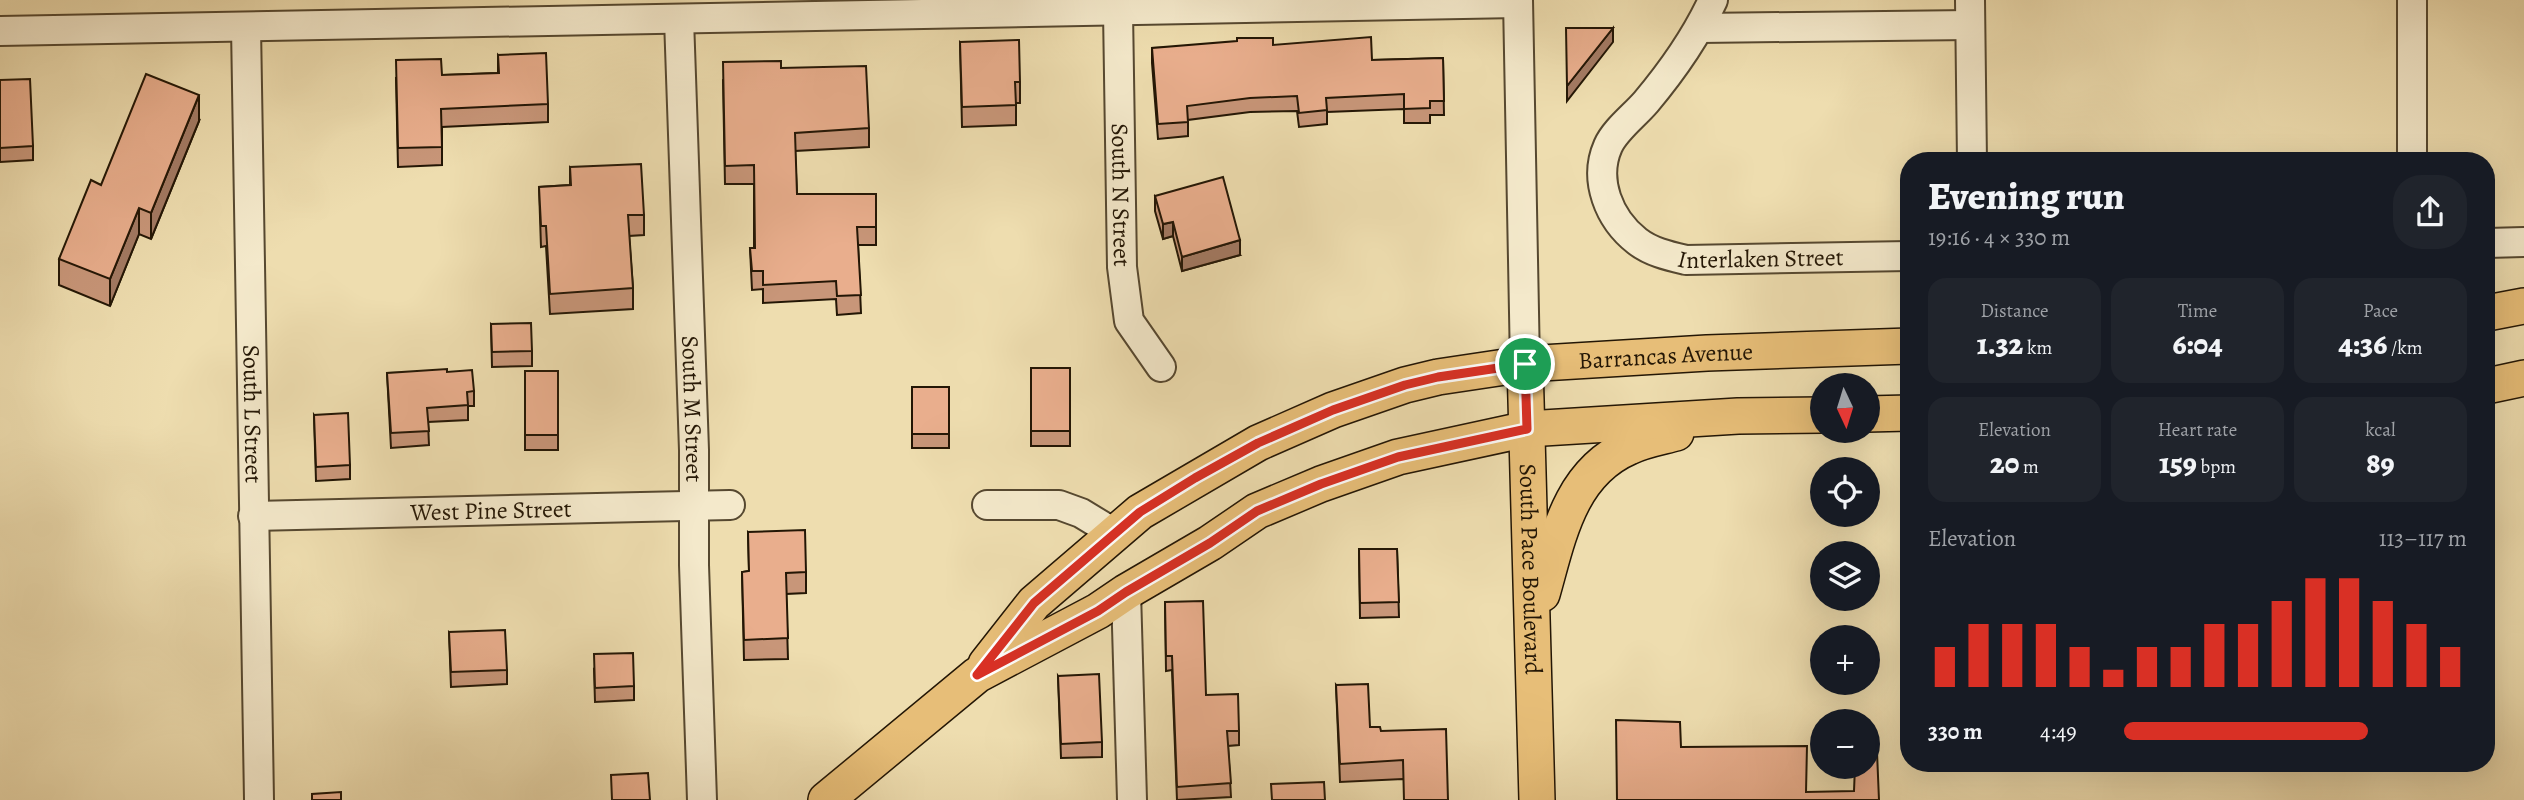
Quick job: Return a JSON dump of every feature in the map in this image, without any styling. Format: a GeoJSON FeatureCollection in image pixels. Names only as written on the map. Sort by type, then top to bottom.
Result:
{"type":"FeatureCollection","features":[{"type":"Feature","properties":{"kind":"main road","name":"Barrancas Avenue"},"geometry":{"type":"LineString","coordinates":[[977,675],[1034,603],[1140,512],[1258,443],[1333,410],[1405,385],[1438,377],[1525,364],[1707,353],[1900,346]]}},
{"type":"Feature","properties":{"kind":"main road","name":"South Pace Boulevard"},"geometry":{"type":"LineString","coordinates":[[1525,364],[1537,800]]}},
{"type":"Feature","properties":{"kind":"main road"},"geometry":{"type":"LineString","coordinates":[[1880,414],[1900,413]]}},
{"type":"Feature","properties":{"kind":"main road","name":"Barrancas Avenue"},"geometry":{"type":"LineString","coordinates":[[827,800],[947,697],[977,675],[1098,611],[1257,511],[1321,484],[1398,457],[1527,429],[1738,416],[1810,415]]}},
{"type":"Feature","properties":{"kind":"main road"},"geometry":{"type":"LineString","coordinates":[[1532,628],[1563,520],[1581,485],[1609,458],[1629,446],[1738,416]]}},
{"type":"Feature","properties":{"kind":"street"},"geometry":{"type":"LineString","coordinates":[[1713,0],[1700,28],[1970,12],[1972,152]]}},
{"type":"Feature","properties":{"kind":"street"},"geometry":{"type":"LineString","coordinates":[[2412,0],[2412,152]]}},
{"type":"Feature","properties":{"kind":"street"},"geometry":{"type":"LineString","coordinates":[[0,31],[1518,1]]}},
{"type":"Feature","properties":{"kind":"street","name":"South Pace Boulevard"},"geometry":{"type":"LineString","coordinates":[[1518,1],[1525,364]]}},
{"type":"Feature","properties":{"kind":"street","name":"South N Street"},"geometry":{"type":"LineString","coordinates":[[1118,11],[1122,267],[1129,321],[1161,367]]}},
{"type":"Feature","properties":{"kind":"street","name":"South M Street"},"geometry":{"type":"LineString","coordinates":[[679,19],[694,450],[702,800]]}},
{"type":"Feature","properties":{"kind":"street","name":"South L Street"},"geometry":{"type":"LineString","coordinates":[[246,27],[259,800]]}},
{"type":"Feature","properties":{"kind":"street","name":"Interlaken Street"},"geometry":{"type":"LineString","coordinates":[[1700,28],[1646,102],[1609,143],[1602,160],[1605,195],[1621,226],[1638,242],[1664,255],[1686,260],[1900,256]]}},
{"type":"Feature","properties":{"kind":"street"},"geometry":{"type":"LineString","coordinates":[[2495,243],[2524,242]]}},
{"type":"Feature","properties":{"kind":"street"},"geometry":{"type":"LineString","coordinates":[[987,505],[1059,505],[1081,513],[1114,533]]}},
{"type":"Feature","properties":{"kind":"street","name":"West Pine Street"},"geometry":{"type":"LineString","coordinates":[[253,516],[730,506]]}},
{"type":"Feature","properties":{"kind":"street"},"geometry":{"type":"LineString","coordinates":[[1126,592],[1132,800]]}},
{"type":"Feature","properties":{"kind":"building"},"geometry":{"type":"Polygon","coordinates":[[[1566,28],[1613,28],[1567,86],[1566,28]]]}},
{"type":"Feature","properties":{"kind":"building"},"geometry":{"type":"Polygon","coordinates":[[[1371,37],[1372,60],[1443,58],[1444,101],[1430,101],[1430,108],[1404,109],[1404,94],[1326,98],[1327,110],[1299,113],[1297,96],[1250,98],[1187,106],[1188,122],[1158,124],[1152,48],[1237,41],[1237,38],[1273,38],[1273,45],[1371,37]]]}},
{"type":"Feature","properties":{"kind":"building"},"geometry":{"type":"Polygon","coordinates":[[[1019,40],[1020,82],[1015,82],[1016,105],[962,107],[960,42],[1019,40]]]}},
{"type":"Feature","properties":{"kind":"building"},"geometry":{"type":"Polygon","coordinates":[[[546,53],[548,104],[441,109],[442,147],[398,148],[396,60],[441,59],[442,75],[499,73],[498,55],[546,53]]]}},
{"type":"Feature","properties":{"kind":"building"},"geometry":{"type":"Polygon","coordinates":[[[781,61],[781,68],[866,66],[869,128],[795,133],[797,194],[876,194],[876,227],[857,227],[861,295],[837,296],[836,281],[763,285],[763,271],[752,271],[750,248],[755,248],[754,165],[725,166],[723,62],[781,61]]]}},
{"type":"Feature","properties":{"kind":"building"},"geometry":{"type":"Polygon","coordinates":[[[146,74],[199,95],[151,213],[139,208],[110,279],[59,259],[91,180],[101,185],[146,74]]]}},
{"type":"Feature","properties":{"kind":"building"},"geometry":{"type":"Polygon","coordinates":[[[30,79],[33,146],[0,148],[0,80],[30,79]]]}},
{"type":"Feature","properties":{"kind":"building"},"geometry":{"type":"Polygon","coordinates":[[[641,164],[644,215],[628,215],[633,288],[550,294],[546,226],[541,226],[539,187],[571,185],[570,167],[641,164]]]}},
{"type":"Feature","properties":{"kind":"building"},"geometry":{"type":"Polygon","coordinates":[[[1223,177],[1240,240],[1182,257],[1173,222],[1163,224],[1155,196],[1223,177]]]}},
{"type":"Feature","properties":{"kind":"building"},"geometry":{"type":"Polygon","coordinates":[[[531,323],[532,351],[492,352],[491,324],[531,323]]]}},
{"type":"Feature","properties":{"kind":"building"},"geometry":{"type":"Polygon","coordinates":[[[1031,368],[1070,368],[1070,431],[1031,431],[1031,368]]]}},
{"type":"Feature","properties":{"kind":"building"},"geometry":{"type":"Polygon","coordinates":[[[447,369],[447,372],[472,370],[474,391],[467,392],[468,405],[427,408],[429,431],[391,433],[387,373],[447,369]]]}},
{"type":"Feature","properties":{"kind":"building"},"geometry":{"type":"Polygon","coordinates":[[[525,371],[558,371],[558,435],[525,435],[525,371]]]}},
{"type":"Feature","properties":{"kind":"building"},"geometry":{"type":"Polygon","coordinates":[[[912,387],[949,387],[949,434],[912,434],[912,387]]]}},
{"type":"Feature","properties":{"kind":"building"},"geometry":{"type":"Polygon","coordinates":[[[348,413],[350,465],[316,467],[314,415],[348,413]]]}},
{"type":"Feature","properties":{"kind":"building"},"geometry":{"type":"Polygon","coordinates":[[[805,530],[806,572],[786,573],[788,638],[744,640],[742,572],[749,571],[748,532],[805,530]]]}},
{"type":"Feature","properties":{"kind":"building"},"geometry":{"type":"Polygon","coordinates":[[[1359,549],[1397,549],[1399,602],[1360,603],[1359,549]]]}},
{"type":"Feature","properties":{"kind":"building"},"geometry":{"type":"Polygon","coordinates":[[[1203,601],[1206,695],[1238,694],[1239,731],[1227,731],[1231,783],[1177,787],[1172,656],[1166,656],[1165,602],[1203,601]]]}},
{"type":"Feature","properties":{"kind":"building"},"geometry":{"type":"Polygon","coordinates":[[[505,630],[507,670],[451,672],[449,632],[505,630]]]}},
{"type":"Feature","properties":{"kind":"building"},"geometry":{"type":"Polygon","coordinates":[[[633,653],[634,686],[595,688],[594,654],[633,653]]]}},
{"type":"Feature","properties":{"kind":"building"},"geometry":{"type":"Polygon","coordinates":[[[1099,674],[1102,742],[1061,744],[1058,676],[1099,674]]]}},
{"type":"Feature","properties":{"kind":"building"},"geometry":{"type":"Polygon","coordinates":[[[1368,684],[1370,727],[1380,727],[1381,731],[1446,729],[1448,800],[1404,800],[1403,760],[1340,764],[1336,685],[1368,684]]]}},
{"type":"Feature","properties":{"kind":"building"},"geometry":{"type":"Polygon","coordinates":[[[1616,720],[1680,722],[1681,747],[1807,746],[1806,792],[1854,791],[1854,779],[1878,779],[1879,800],[1617,800],[1616,720]]]}},
{"type":"Feature","properties":{"kind":"building"},"geometry":{"type":"Polygon","coordinates":[[[648,773],[650,800],[612,800],[611,775],[648,773]]]}},
{"type":"Feature","properties":{"kind":"building"},"geometry":{"type":"Polygon","coordinates":[[[1324,782],[1325,800],[1272,800],[1271,784],[1324,782]]]}},
{"type":"Feature","properties":{"kind":"building"},"geometry":{"type":"Polygon","coordinates":[[[341,792],[341,800],[312,800],[312,794],[341,792]]]}},
{"type":"Feature","properties":{"kind":"route"},"geometry":{"type":"LineString","coordinates":[[1525,364],[1527,429],[1398,457],[1321,484],[1257,511],[1098,611],[977,675],[1034,603],[1140,512],[1195,478],[1258,443],[1333,410],[1405,385],[1438,377],[1525,364]]}}]}
